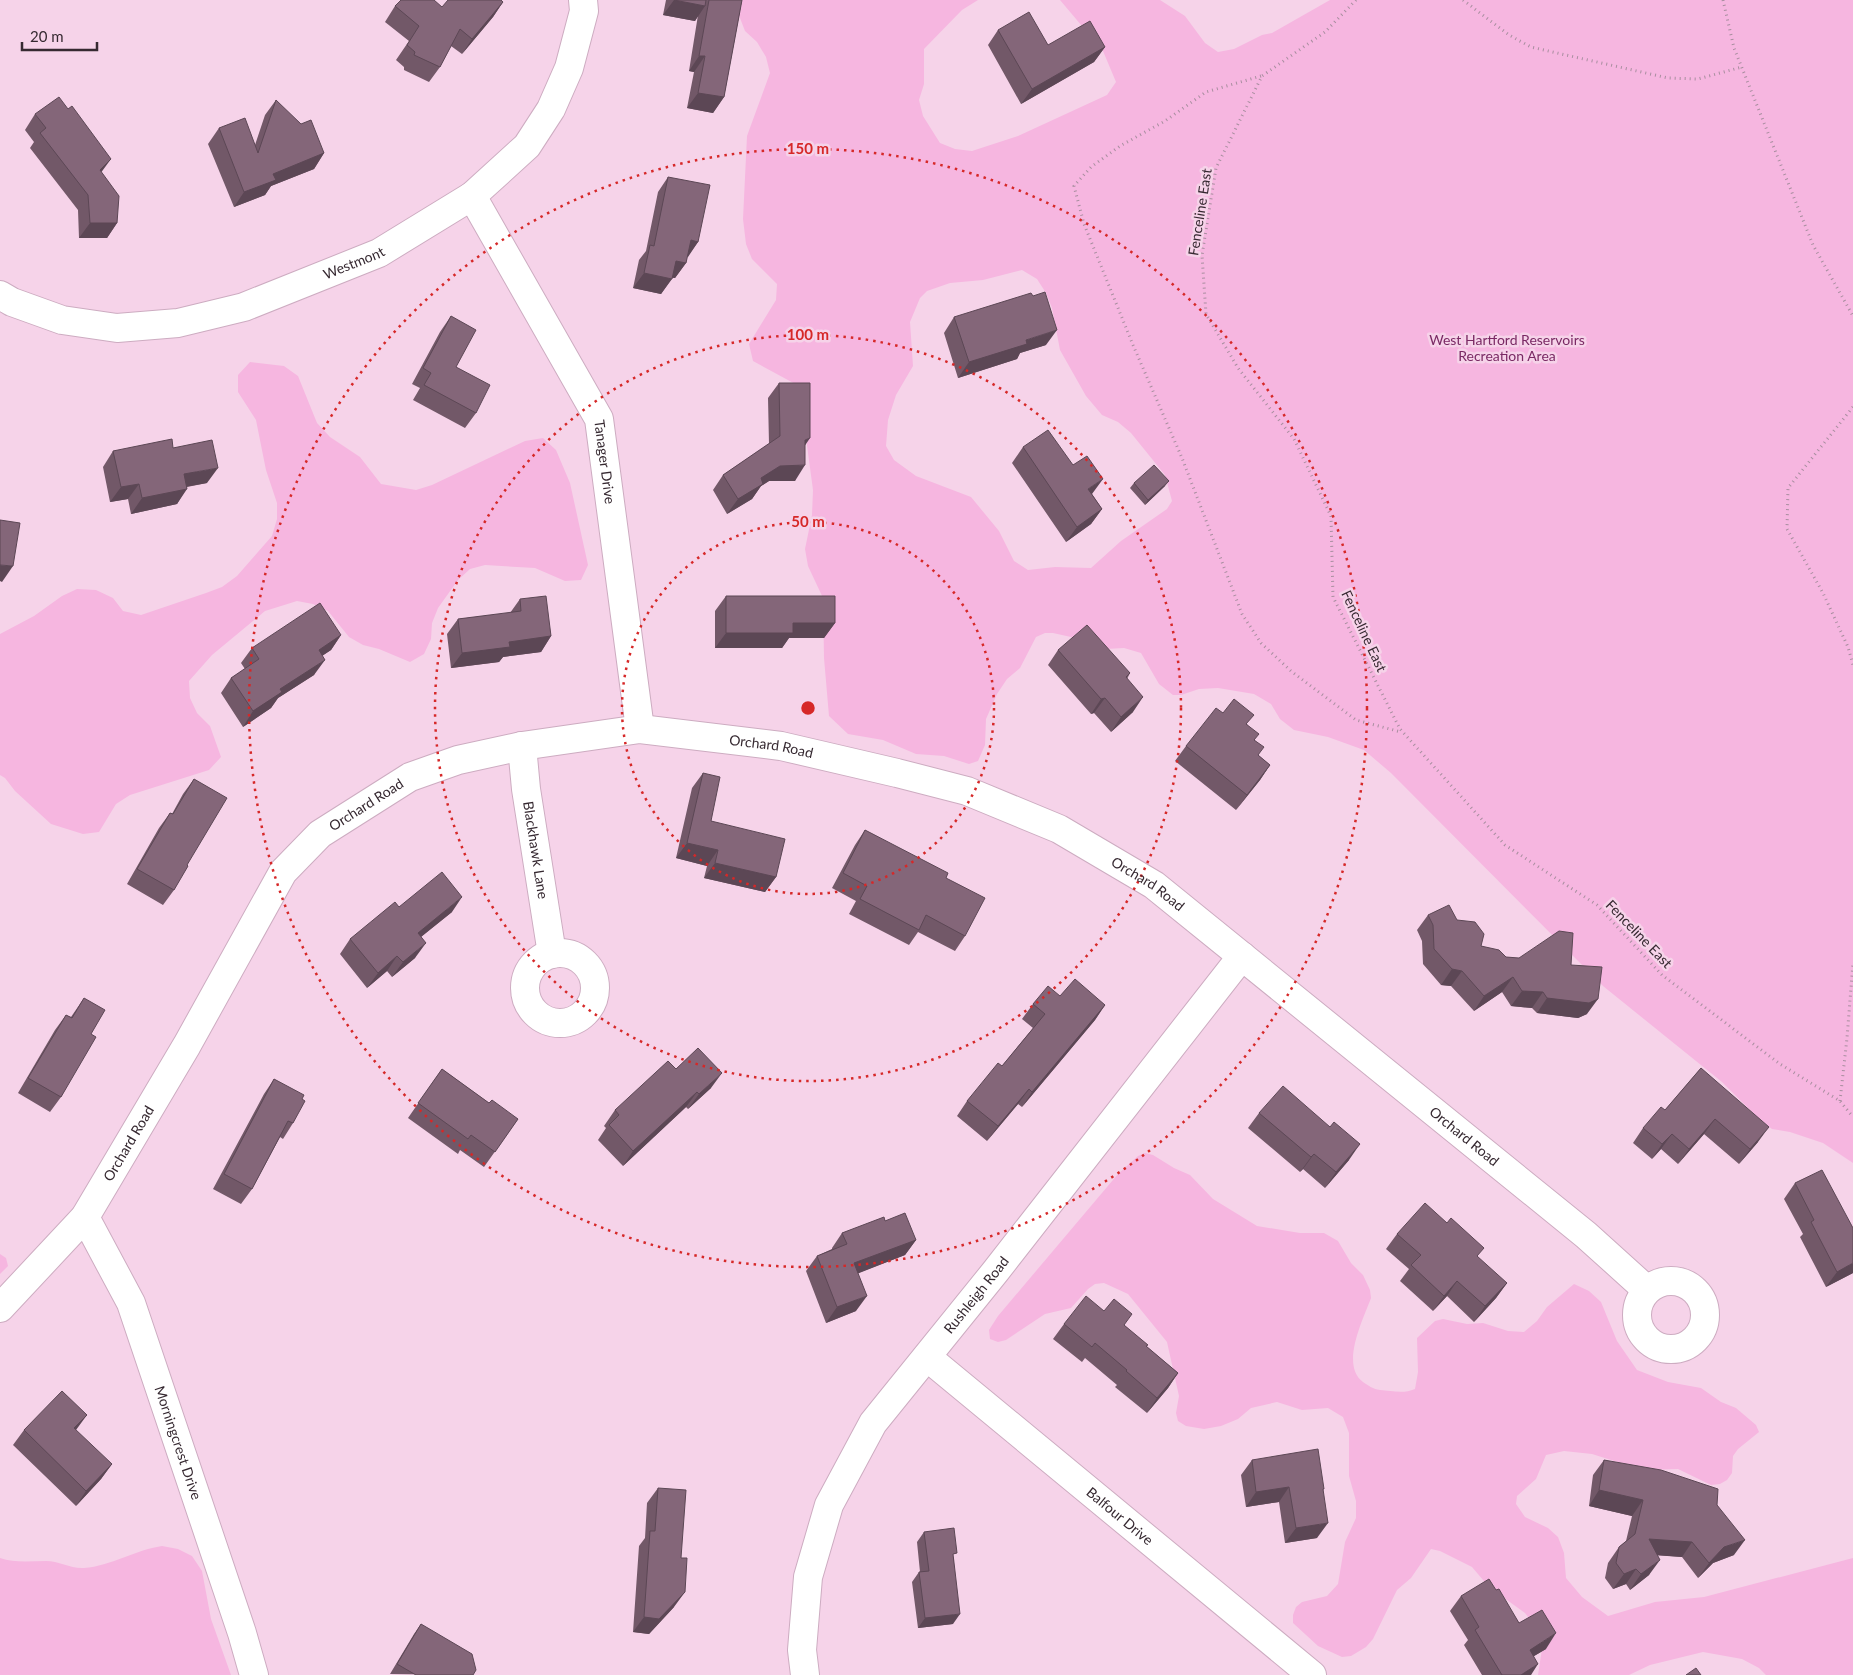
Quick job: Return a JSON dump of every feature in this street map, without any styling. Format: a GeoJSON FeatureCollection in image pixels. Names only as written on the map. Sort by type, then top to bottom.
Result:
{"type":"FeatureCollection","features":[{"type":"Feature","properties":{"kind":"street","name":"Westmont"},"geometry":{"type":"LineString","coordinates":[[0,295],[12,302],[62,320],[117,328],[178,323],[244,308],[379,253],[472,196],[527,146],[551,109],[570,68],[584,11],[583,0]]}},
{"type":"Feature","properties":{"kind":"street","name":"Tanager Drive"},"geometry":{"type":"LineString","coordinates":[[472,196],[599,420],[640,729]]}},
{"type":"Feature","properties":{"kind":"street","name":"Orchard Road"},"geometry":{"type":"LineString","coordinates":[[0,1308],[84,1217],[187,1045],[283,872],[320,834],[410,777],[458,760],[522,746],[640,729],[781,746],[967,791],[1059,829],[1154,885],[1586,1235],[1647,1290]]}},
{"type":"Feature","properties":{"kind":"street","name":"Blackhawk Lane"},"geometry":{"type":"LineString","coordinates":[[522,746],[526,789],[552,954]]}},
{"type":"Feature","properties":{"kind":"street","name":"Rushleigh Road"},"geometry":{"type":"LineString","coordinates":[[805,1675],[802,1650],[808,1577],[829,1504],[873,1423],[1242,956]]}},
{"type":"Feature","properties":{"kind":"street","name":"Morningcrest Drive"},"geometry":{"type":"LineString","coordinates":[[84,1217],[131,1303],[239,1624],[254,1675]]}},
{"type":"Feature","properties":{"kind":"street","name":"Balfour Drive"},"geometry":{"type":"LineString","coordinates":[[927,1357],[1312,1675]]}},
{"type":"Feature","properties":{"kind":"path","name":"Fenceline East"},"geometry":{"type":"LineString","coordinates":[[1356,0],[1324,32],[1262,76],[1216,168],[1202,255],[1206,314],[1238,368],[1294,439],[1331,516],[1333,597],[1402,732],[1505,845],[1597,905],[1662,975],[1780,1064],[1840,1101],[1853,1117]]}},
{"type":"Feature","properties":{"kind":"path"},"geometry":{"type":"LineString","coordinates":[[1463,0],[1509,35],[1531,47],[1668,78],[1698,79],[1742,67]]}},
{"type":"Feature","properties":{"kind":"path"},"geometry":{"type":"LineString","coordinates":[[1723,0],[1734,48],[1813,245],[1853,316]]}},
{"type":"Feature","properties":{"kind":"path"},"geometry":{"type":"LineString","coordinates":[[1262,76],[1206,92],[1165,121],[1120,146],[1091,167],[1074,186],[1084,224],[1133,345],[1182,458],[1242,614],[1261,642],[1291,672],[1356,720],[1402,732]]}},
{"type":"Feature","properties":{"kind":"path"},"geometry":{"type":"LineString","coordinates":[[1853,408],[1788,488],[1787,529],[1823,593],[1848,648],[1853,665]]}},
{"type":"Feature","properties":{"kind":"path"},"geometry":{"type":"LineString","coordinates":[[1840,1101],[1853,963]]}},
{"type":"Feature","properties":{"kind":"green space","name":"West Hartford Reservoirs Recreation Area"},"geometry":{"type":"Polygon","coordinates":[[[733,0],[978,0],[962,10],[924,49],[924,84],[919,100],[923,116],[940,143],[955,149],[972,151],[1018,136],[1107,95],[1116,82],[1103,51],[1060,0],[1160,0],[1185,16],[1205,43],[1218,52],[1234,49],[1262,35],[1272,33],[1330,0],[1853,0],[1853,1163],[1823,1143],[1790,1132],[1772,1129],[1759,1119],[1722,1082],[1603,986],[1391,773],[1364,750],[1328,737],[1294,730],[1280,719],[1271,704],[1254,694],[1218,688],[1199,689],[1181,695],[1173,695],[1159,684],[1141,653],[1124,648],[1106,649],[1080,639],[1045,633],[1036,637],[1020,668],[1007,679],[997,694],[986,719],[985,745],[978,761],[969,764],[944,756],[916,754],[883,740],[848,734],[829,716],[824,658],[823,598],[808,566],[805,549],[812,515],[813,490],[799,386],[753,361],[749,344],[776,300],[777,284],[752,259],[746,244],[743,219],[747,136],[770,73],[766,57],[757,42],[745,31],[733,0]],[[1022,270],[983,280],[950,283],[927,291],[920,298],[910,322],[913,366],[896,395],[888,420],[886,446],[894,460],[916,476],[971,497],[999,531],[1014,561],[1028,570],[1055,567],[1091,568],[1121,541],[1167,509],[1172,501],[1165,475],[1131,433],[1118,422],[1102,415],[1086,396],[1060,350],[1052,308],[1046,293],[1037,279],[1022,270]]]}},
{"type":"Feature","properties":{"kind":"green space"},"geometry":{"type":"Polygon","coordinates":[[[250,362],[284,366],[298,376],[317,423],[330,437],[360,457],[381,484],[416,490],[432,485],[525,441],[543,438],[556,450],[570,483],[588,565],[581,580],[565,581],[535,568],[485,565],[470,569],[458,580],[438,608],[432,623],[431,639],[424,654],[410,662],[379,649],[363,645],[349,637],[328,611],[313,604],[297,601],[265,611],[212,655],[189,681],[190,698],[197,713],[210,726],[221,757],[209,770],[130,795],[116,804],[99,832],[83,834],[51,824],[0,775],[0,634],[34,616],[62,596],[77,589],[96,590],[113,598],[123,611],[141,615],[222,587],[237,576],[272,536],[277,519],[277,503],[266,470],[256,420],[238,392],[238,375],[250,362]]]}},
{"type":"Feature","properties":{"kind":"green space"},"geometry":{"type":"Polygon","coordinates":[[[1145,1153],[1153,1155],[1190,1175],[1213,1199],[1257,1226],[1300,1233],[1324,1233],[1338,1241],[1351,1263],[1363,1275],[1370,1290],[1371,1298],[1355,1342],[1353,1365],[1356,1374],[1363,1382],[1375,1389],[1402,1392],[1415,1389],[1418,1372],[1417,1338],[1435,1321],[1443,1319],[1467,1324],[1483,1323],[1508,1331],[1524,1332],[1537,1321],[1547,1307],[1574,1284],[1589,1291],[1601,1302],[1617,1341],[1637,1370],[1668,1382],[1701,1388],[1721,1402],[1736,1408],[1756,1425],[1759,1432],[1738,1449],[1733,1456],[1732,1473],[1727,1480],[1720,1484],[1711,1485],[1678,1469],[1643,1470],[1592,1454],[1564,1451],[1546,1455],[1536,1479],[1517,1496],[1516,1504],[1525,1517],[1548,1528],[1558,1537],[1564,1553],[1566,1578],[1582,1597],[1608,1616],[1655,1602],[1704,1597],[1853,1558],[1853,1675],[1766,1675],[1759,1668],[1742,1659],[1703,1652],[1650,1665],[1629,1675],[1538,1675],[1543,1642],[1541,1634],[1525,1613],[1489,1587],[1472,1567],[1440,1551],[1431,1549],[1411,1578],[1397,1590],[1373,1639],[1366,1647],[1351,1656],[1342,1657],[1318,1646],[1293,1623],[1293,1615],[1296,1607],[1302,1602],[1327,1596],[1338,1584],[1345,1542],[1356,1518],[1356,1501],[1349,1476],[1349,1433],[1343,1417],[1328,1408],[1302,1410],[1277,1402],[1251,1408],[1238,1419],[1221,1426],[1204,1429],[1186,1426],[1178,1421],[1176,1413],[1179,1396],[1167,1342],[1128,1294],[1104,1283],[1095,1284],[1088,1289],[1071,1308],[1045,1314],[1006,1340],[998,1342],[990,1339],[989,1330],[998,1316],[1118,1174],[1138,1156],[1145,1153]]]}},
{"type":"Feature","properties":{"kind":"green space"},"geometry":{"type":"Polygon","coordinates":[[[0,1254],[6,1258],[8,1266],[0,1274],[0,1254]]]}},
{"type":"Feature","properties":{"kind":"green space"},"geometry":{"type":"Polygon","coordinates":[[[162,1546],[178,1549],[192,1556],[202,1571],[211,1619],[231,1675],[0,1675],[0,1558],[16,1561],[51,1561],[84,1568],[94,1567],[162,1546]]]}},
{"type":"Feature","properties":{"kind":"building"},"geometry":{"type":"Polygon","coordinates":[[[401,0],[434,0],[442,7],[448,0],[501,0],[503,2],[472,39],[460,29],[440,67],[414,55],[415,52],[407,45],[419,26],[395,6],[401,0]]]}},
{"type":"Feature","properties":{"kind":"building"},"geometry":{"type":"Polygon","coordinates":[[[674,0],[706,0],[705,6],[674,0]]]}},
{"type":"Feature","properties":{"kind":"building"},"geometry":{"type":"Polygon","coordinates":[[[709,0],[742,0],[724,97],[698,93],[705,56],[699,56],[709,0]]]}},
{"type":"Feature","properties":{"kind":"building"},"geometry":{"type":"Polygon","coordinates":[[[1029,12],[1048,45],[1090,21],[1105,47],[1032,89],[998,30],[1029,12]]]}},
{"type":"Feature","properties":{"kind":"building"},"geometry":{"type":"Polygon","coordinates":[[[59,97],[68,109],[72,106],[111,159],[100,170],[119,196],[117,223],[90,223],[88,195],[40,133],[46,128],[35,114],[59,97]]]}},
{"type":"Feature","properties":{"kind":"building"},"geometry":{"type":"Polygon","coordinates":[[[276,100],[301,124],[311,120],[324,153],[273,174],[276,180],[244,192],[219,128],[245,118],[258,153],[276,100]]]}},
{"type":"Feature","properties":{"kind":"building"},"geometry":{"type":"Polygon","coordinates":[[[668,177],[710,185],[698,242],[691,240],[686,263],[676,261],[672,279],[644,273],[650,245],[654,246],[668,177]]]}},
{"type":"Feature","properties":{"kind":"building"},"geometry":{"type":"Polygon","coordinates":[[[1045,292],[1057,330],[1026,340],[1027,344],[969,362],[954,317],[1031,293],[1033,296],[1045,292]]]}},
{"type":"Feature","properties":{"kind":"building"},"geometry":{"type":"Polygon","coordinates":[[[451,316],[476,330],[456,367],[490,385],[476,413],[424,385],[431,373],[423,368],[451,316]]]}},
{"type":"Feature","properties":{"kind":"building"},"geometry":{"type":"Polygon","coordinates":[[[779,383],[810,383],[810,438],[805,440],[805,465],[780,466],[761,478],[763,484],[738,499],[723,475],[780,436],[779,383]]]}},
{"type":"Feature","properties":{"kind":"building"},"geometry":{"type":"Polygon","coordinates":[[[1048,430],[1073,465],[1087,456],[1103,479],[1088,489],[1102,509],[1077,527],[1023,447],[1048,430]]]}},
{"type":"Feature","properties":{"kind":"building"},"geometry":{"type":"Polygon","coordinates":[[[172,439],[173,448],[212,440],[218,468],[184,474],[187,489],[142,498],[139,484],[121,487],[113,451],[172,439]]]}},
{"type":"Feature","properties":{"kind":"building"},"geometry":{"type":"Polygon","coordinates":[[[1154,465],[1169,481],[1148,500],[1134,483],[1154,465]]]}},
{"type":"Feature","properties":{"kind":"building"},"geometry":{"type":"Polygon","coordinates":[[[0,520],[20,523],[13,566],[0,565],[0,520]]]}},
{"type":"Feature","properties":{"kind":"building"},"geometry":{"type":"Polygon","coordinates":[[[546,596],[551,636],[509,642],[510,647],[462,653],[458,619],[521,611],[520,599],[546,596]]]}},
{"type":"Feature","properties":{"kind":"building"},"geometry":{"type":"Polygon","coordinates":[[[726,596],[835,596],[835,623],[793,623],[793,633],[726,633],[726,596]]]}},
{"type":"Feature","properties":{"kind":"building"},"geometry":{"type":"Polygon","coordinates":[[[320,603],[341,635],[319,650],[325,660],[280,689],[282,692],[253,711],[231,678],[259,659],[252,648],[320,603]]]}},
{"type":"Feature","properties":{"kind":"building"},"geometry":{"type":"Polygon","coordinates":[[[1087,625],[1130,673],[1126,677],[1143,697],[1121,717],[1105,698],[1101,699],[1058,650],[1087,625]]]}},
{"type":"Feature","properties":{"kind":"building"},"geometry":{"type":"Polygon","coordinates":[[[1234,699],[1254,715],[1246,724],[1259,734],[1254,740],[1264,747],[1258,755],[1270,765],[1247,795],[1186,746],[1216,708],[1223,713],[1234,699]]]}},
{"type":"Feature","properties":{"kind":"building"},"geometry":{"type":"Polygon","coordinates":[[[703,773],[720,777],[711,821],[785,839],[776,877],[715,863],[718,850],[687,843],[703,773]]]}},
{"type":"Feature","properties":{"kind":"building"},"geometry":{"type":"Polygon","coordinates":[[[194,779],[227,798],[174,890],[137,869],[170,813],[173,814],[194,779]]]}},
{"type":"Feature","properties":{"kind":"building"},"geometry":{"type":"Polygon","coordinates":[[[865,830],[948,873],[946,878],[985,898],[965,936],[926,915],[919,930],[860,899],[867,886],[843,873],[865,830]]]}},
{"type":"Feature","properties":{"kind":"building"},"geometry":{"type":"Polygon","coordinates":[[[442,872],[462,897],[418,933],[426,943],[403,962],[397,956],[378,973],[350,939],[395,902],[399,907],[442,872]]]}},
{"type":"Feature","properties":{"kind":"building"},"geometry":{"type":"Polygon","coordinates":[[[1449,905],[1457,920],[1475,922],[1484,934],[1481,946],[1499,950],[1506,957],[1519,958],[1559,931],[1573,933],[1571,965],[1602,967],[1598,999],[1589,1003],[1547,998],[1543,992],[1522,991],[1513,977],[1484,996],[1462,971],[1452,969],[1434,949],[1433,925],[1428,915],[1449,905]]]}},
{"type":"Feature","properties":{"kind":"building"},"geometry":{"type":"Polygon","coordinates":[[[1075,979],[1105,1005],[1032,1092],[1029,1089],[998,1126],[967,1101],[998,1063],[1002,1066],[1045,1014],[1033,1004],[1048,986],[1060,996],[1075,979]]]}},
{"type":"Feature","properties":{"kind":"building"},"geometry":{"type":"Polygon","coordinates":[[[84,998],[105,1010],[91,1034],[96,1037],[61,1097],[28,1078],[66,1015],[72,1018],[84,998]]]}},
{"type":"Feature","properties":{"kind":"building"},"geometry":{"type":"Polygon","coordinates":[[[698,1048],[722,1073],[699,1094],[697,1092],[633,1151],[609,1125],[619,1115],[615,1110],[668,1061],[676,1069],[698,1048]]]}},
{"type":"Feature","properties":{"kind":"building"},"geometry":{"type":"Polygon","coordinates":[[[1701,1068],[1769,1127],[1750,1149],[1715,1119],[1689,1149],[1672,1134],[1662,1144],[1643,1128],[1661,1107],[1665,1110],[1701,1068]]]}},
{"type":"Feature","properties":{"kind":"building"},"geometry":{"type":"Polygon","coordinates":[[[442,1069],[489,1103],[492,1100],[518,1119],[495,1152],[471,1135],[468,1139],[418,1103],[442,1069]]]}},
{"type":"Feature","properties":{"kind":"building"},"geometry":{"type":"Polygon","coordinates":[[[274,1079],[304,1095],[302,1099],[305,1101],[293,1123],[288,1121],[252,1189],[224,1174],[274,1079]]]}},
{"type":"Feature","properties":{"kind":"building"},"geometry":{"type":"Polygon","coordinates":[[[1283,1086],[1330,1127],[1334,1122],[1360,1144],[1336,1172],[1314,1154],[1311,1157],[1259,1113],[1283,1086]]]}},
{"type":"Feature","properties":{"kind":"building"},"geometry":{"type":"Polygon","coordinates":[[[1822,1170],[1853,1228],[1853,1263],[1837,1272],[1811,1222],[1814,1220],[1795,1183],[1822,1170]]]}},
{"type":"Feature","properties":{"kind":"building"},"geometry":{"type":"Polygon","coordinates":[[[1425,1203],[1447,1223],[1451,1218],[1484,1248],[1477,1256],[1507,1283],[1485,1306],[1457,1281],[1444,1296],[1411,1265],[1421,1255],[1397,1234],[1425,1203]]]}},
{"type":"Feature","properties":{"kind":"building"},"geometry":{"type":"Polygon","coordinates":[[[905,1213],[916,1240],[854,1263],[867,1296],[837,1307],[817,1256],[847,1244],[842,1233],[884,1217],[885,1221],[905,1213]]]}},
{"type":"Feature","properties":{"kind":"building"},"geometry":{"type":"Polygon","coordinates":[[[1086,1296],[1104,1311],[1114,1299],[1132,1314],[1124,1325],[1178,1373],[1157,1398],[1095,1343],[1092,1347],[1064,1324],[1086,1296]]]}},
{"type":"Feature","properties":{"kind":"building"},"geometry":{"type":"Polygon","coordinates":[[[62,1391],[87,1415],[74,1428],[112,1464],[86,1491],[24,1430],[62,1391]]]}},
{"type":"Feature","properties":{"kind":"building"},"geometry":{"type":"Polygon","coordinates":[[[1318,1449],[1328,1523],[1296,1528],[1289,1487],[1256,1492],[1252,1460],[1318,1449]]]}},
{"type":"Feature","properties":{"kind":"building"},"geometry":{"type":"Polygon","coordinates":[[[1604,1460],[1661,1470],[1718,1489],[1717,1505],[1745,1540],[1724,1547],[1709,1563],[1692,1542],[1649,1539],[1660,1560],[1641,1574],[1636,1569],[1624,1574],[1616,1563],[1619,1547],[1635,1534],[1643,1500],[1599,1490],[1604,1460]]]}},
{"type":"Feature","properties":{"kind":"building"},"geometry":{"type":"Polygon","coordinates":[[[658,1488],[686,1490],[681,1558],[687,1558],[685,1592],[659,1619],[644,1617],[650,1531],[655,1531],[658,1488]]]}},
{"type":"Feature","properties":{"kind":"building"},"geometry":{"type":"Polygon","coordinates":[[[954,1528],[957,1553],[953,1554],[960,1614],[925,1618],[919,1572],[929,1571],[924,1532],[954,1528]]]}},
{"type":"Feature","properties":{"kind":"building"},"geometry":{"type":"Polygon","coordinates":[[[1489,1579],[1496,1590],[1499,1589],[1519,1623],[1542,1610],[1556,1633],[1530,1650],[1538,1664],[1521,1675],[1502,1675],[1475,1630],[1479,1627],[1461,1596],[1489,1579]]]}},
{"type":"Feature","properties":{"kind":"building"},"geometry":{"type":"Polygon","coordinates":[[[421,1624],[472,1654],[476,1670],[473,1675],[416,1675],[397,1664],[421,1624]]]}},
{"type":"Feature","properties":{"kind":"building"},"geometry":{"type":"Polygon","coordinates":[[[1696,1668],[1701,1675],[1686,1675],[1696,1668]]]}}]}
